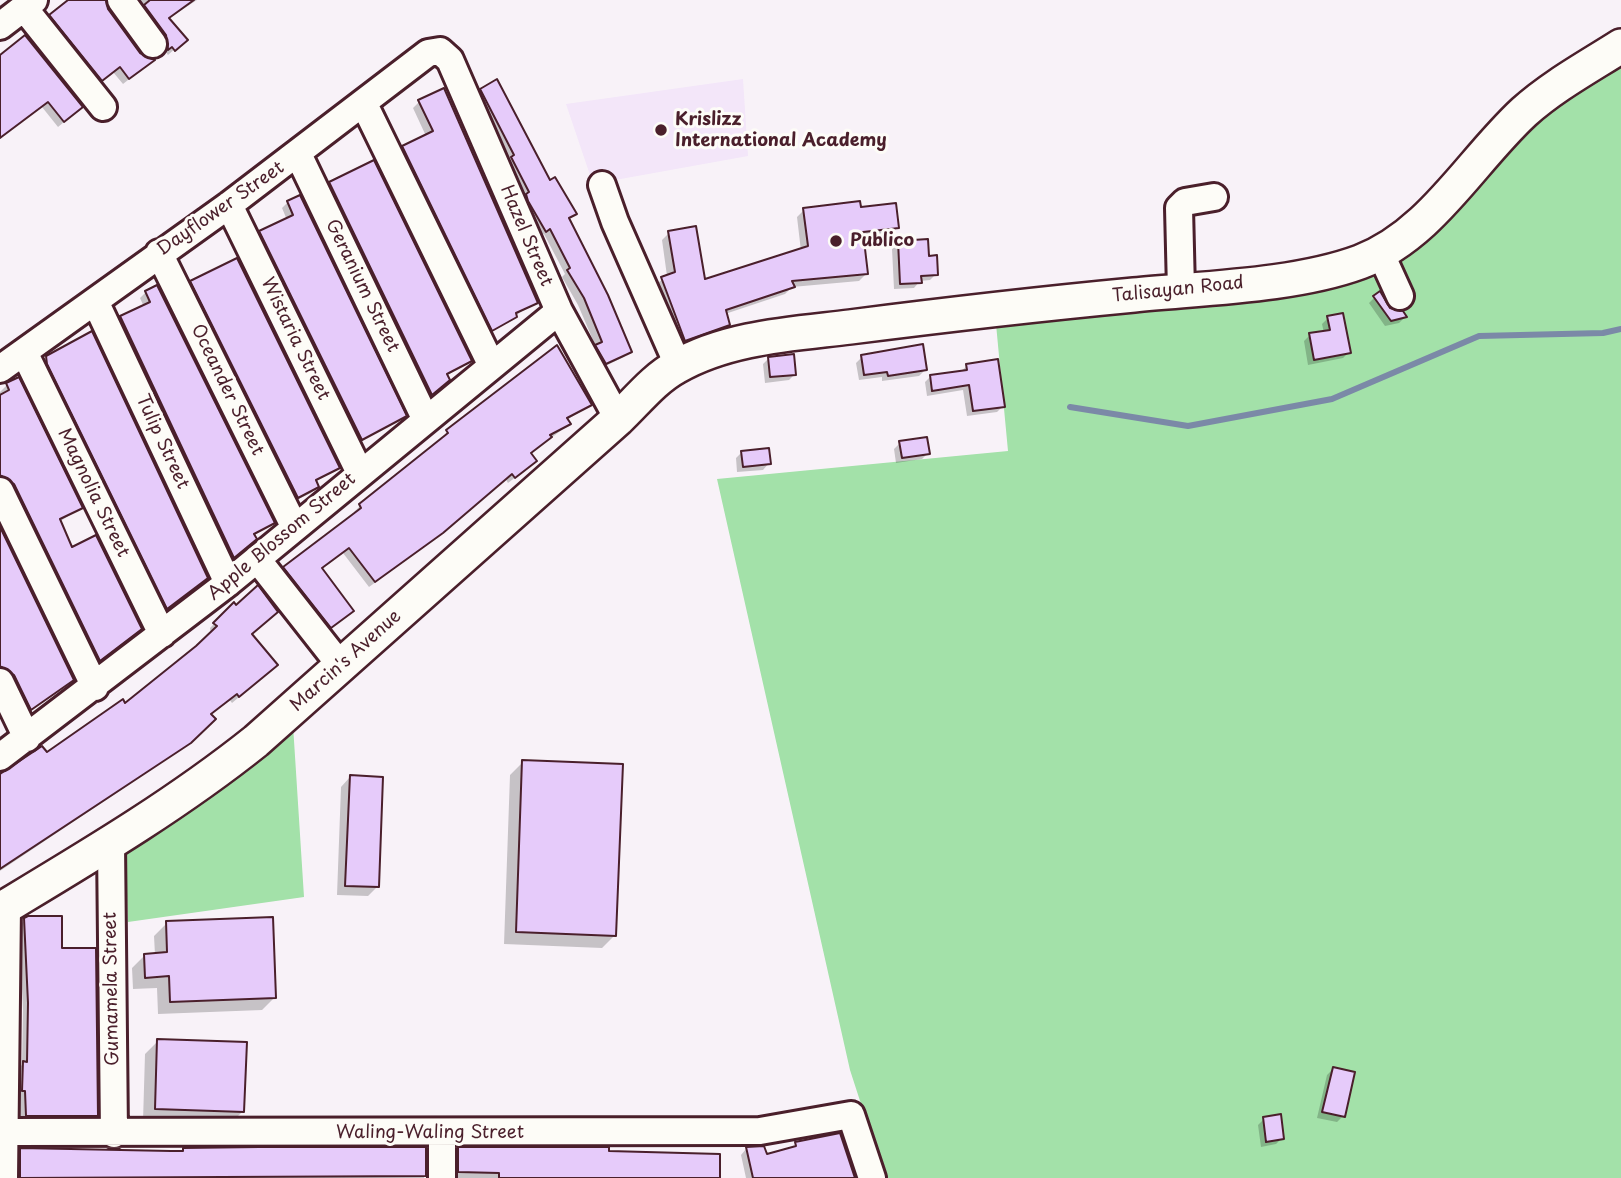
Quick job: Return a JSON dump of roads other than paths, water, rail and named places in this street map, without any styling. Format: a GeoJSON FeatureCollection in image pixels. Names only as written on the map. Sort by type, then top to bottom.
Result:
{"type":"FeatureCollection","features":[{"type":"Feature","properties":{"kind":"main road","name":"Talisayan Road"},"geometry":{"type":"LineString","coordinates":[[670,370],[724,347],[785,335],[1034,304],[1301,277],[1334,270],[1380,252],[1416,227],[1525,111],[1557,86],[1621,46]]}},
{"type":"Feature","properties":{"kind":"main road","name":"Marcin's Avenue"},"geometry":{"type":"LineString","coordinates":[[4,908],[111,844],[214,775],[341,666],[670,370]]}},
{"type":"Feature","properties":{"kind":"street"},"geometry":{"type":"LineString","coordinates":[[123,1],[153,44]]}},
{"type":"Feature","properties":{"kind":"street"},"geometry":{"type":"LineString","coordinates":[[0,26],[29,4],[103,107]]}},
{"type":"Feature","properties":{"kind":"street","name":"Dayflower Street"},"geometry":{"type":"LineString","coordinates":[[0,369],[299,154],[428,53],[440,51]]}},
{"type":"Feature","properties":{"kind":"street","name":"Hazel Street"},"geometry":{"type":"LineString","coordinates":[[440,51],[450,61],[559,310],[618,419]]}},
{"type":"Feature","properties":{"kind":"street"},"geometry":{"type":"LineString","coordinates":[[364,104],[491,364]]}},
{"type":"Feature","properties":{"kind":"street","name":"Geranium Street"},"geometry":{"type":"LineString","coordinates":[[299,154],[425,418]]}},
{"type":"Feature","properties":{"kind":"street"},"geometry":{"type":"LineString","coordinates":[[603,185],[670,370]]}},
{"type":"Feature","properties":{"kind":"street"},"geometry":{"type":"LineString","coordinates":[[1181,290],[1179,208],[1185,202],[1214,197]]}},
{"type":"Feature","properties":{"kind":"street","name":"Wistaria Street"},"geometry":{"type":"LineString","coordinates":[[229,205],[360,472]]}},
{"type":"Feature","properties":{"kind":"street"},"geometry":{"type":"LineString","coordinates":[[1380,252],[1400,296]]}},
{"type":"Feature","properties":{"kind":"street","name":"Oceander Street"},"geometry":{"type":"LineString","coordinates":[[159,253],[294,526]]}},
{"type":"Feature","properties":{"kind":"street","name":"Tulip Street"},"geometry":{"type":"LineString","coordinates":[[95,301],[228,583]]}},
{"type":"Feature","properties":{"kind":"street","name":"Apple Blossom Street"},"geometry":{"type":"LineString","coordinates":[[0,757],[228,583],[559,310]]}},
{"type":"Feature","properties":{"kind":"street","name":"Magnolia Street"},"geometry":{"type":"LineString","coordinates":[[24,352],[162,634]]}},
{"type":"Feature","properties":{"kind":"street"},"geometry":{"type":"LineString","coordinates":[[0,491],[95,687]]}},
{"type":"Feature","properties":{"kind":"street"},"geometry":{"type":"LineString","coordinates":[[257,559],[341,666]]}},
{"type":"Feature","properties":{"kind":"street"},"geometry":{"type":"LineString","coordinates":[[0,682],[27,738]]}},
{"type":"Feature","properties":{"kind":"street","name":"Gumamela Street"},"geometry":{"type":"LineString","coordinates":[[111,844],[114,1134]]}},
{"type":"Feature","properties":{"kind":"street"},"geometry":{"type":"LineString","coordinates":[[4,908],[4,1178]]}},
{"type":"Feature","properties":{"kind":"street","name":"Waling-Waling Street"},"geometry":{"type":"LineString","coordinates":[[4,1132],[114,1134],[760,1131],[847,1115],[853,1119],[872,1178]]}},
{"type":"Feature","properties":{"kind":"street"},"geometry":{"type":"LineString","coordinates":[[442,1133],[442,1178]]}},
{"type":"Feature","properties":{"kind":"waterway"},"geometry":{"type":"LineString","coordinates":[[1070,407],[1188,426],[1332,399],[1479,336],[1603,333],[1621,329]]}},
{"type":"Feature","properties":{"kind":"place","name":"Krislizz International Academy"},"geometry":{"type":"Point","coordinates":[661,130]}},
{"type":"Feature","properties":{"kind":"place","name":"Publico"},"geometry":{"type":"Point","coordinates":[836,241]}}]}
